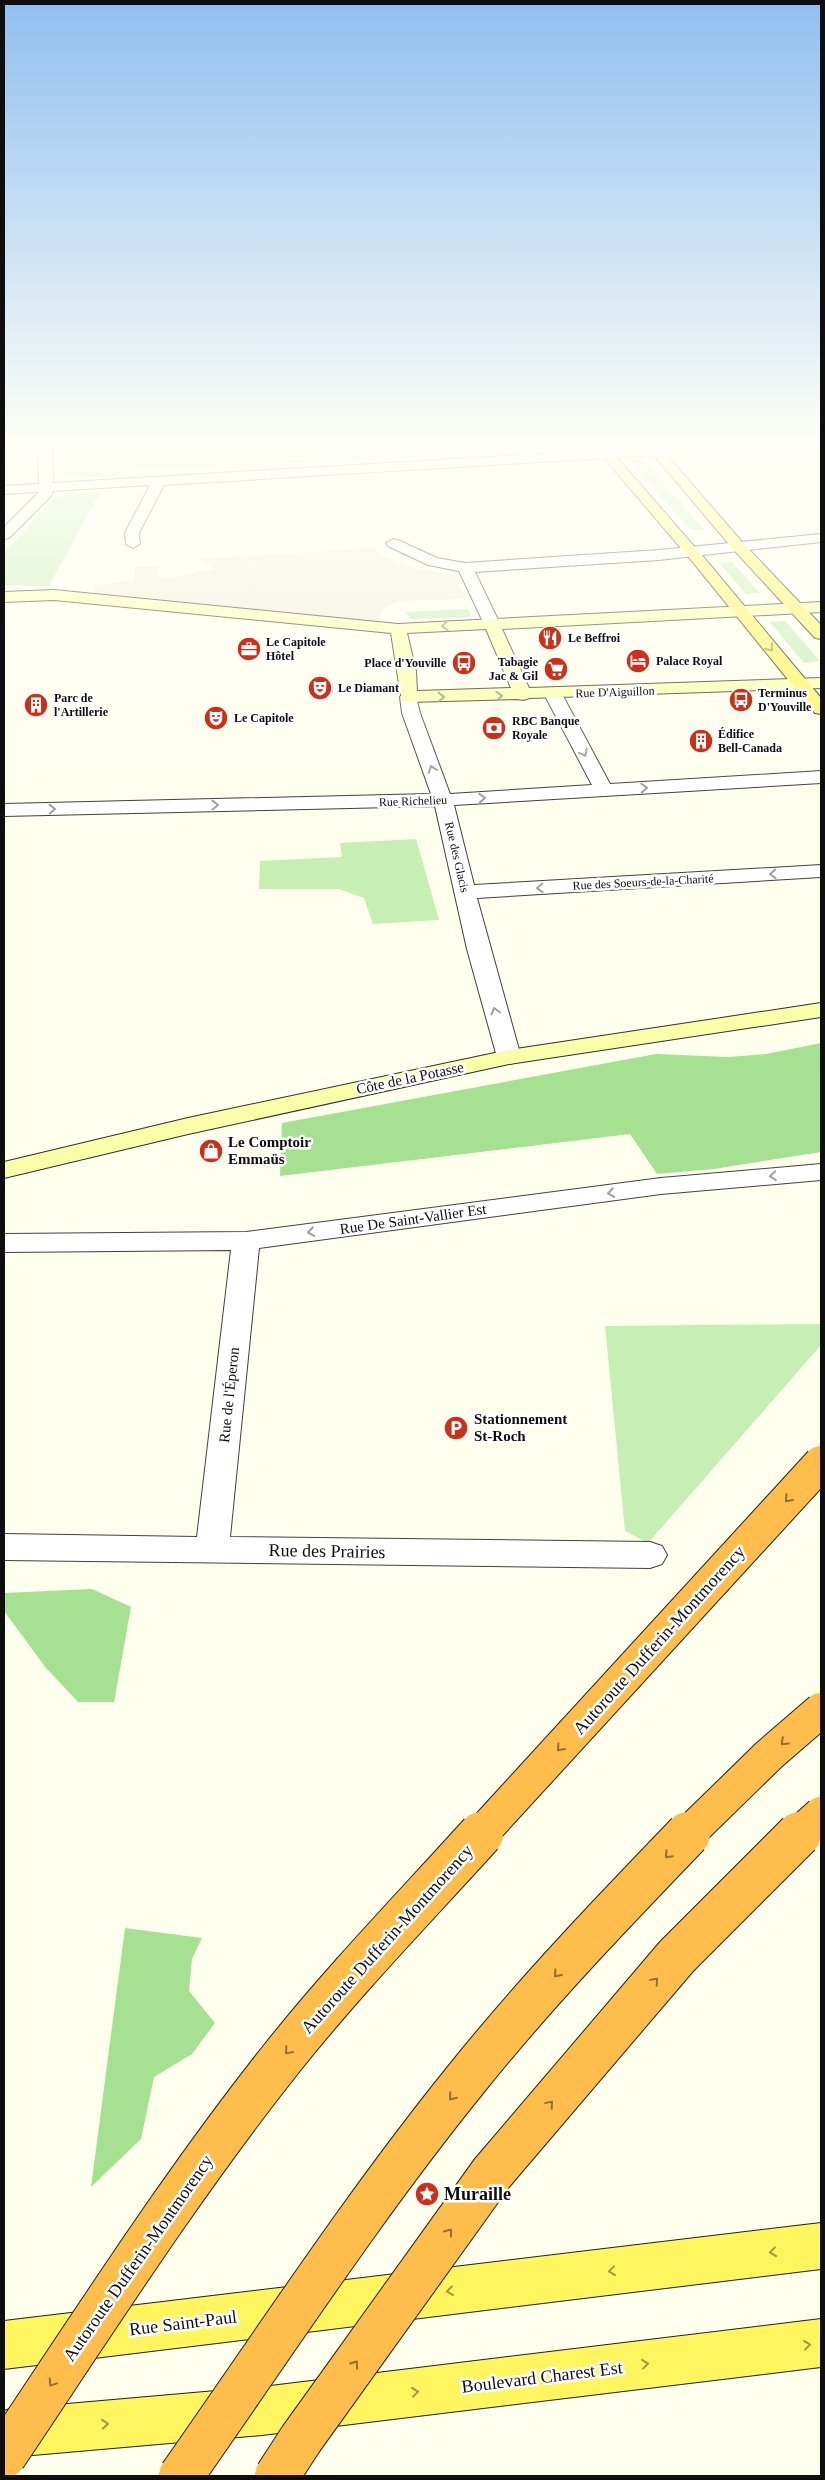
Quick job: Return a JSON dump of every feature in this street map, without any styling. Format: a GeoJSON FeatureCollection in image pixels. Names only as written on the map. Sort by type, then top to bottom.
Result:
{"type":"FeatureCollection","features":[{"type":"Feature","properties":{"kind":"highway","name":"Autoroute Dufferin-Montmorency"},"geometry":{"type":"LineString","coordinates":[[4,2456],[179,2195],[282,2058],[364,1963],[821,1463]]}},
{"type":"Feature","properties":{"kind":"highway"},"geometry":{"type":"LineString","coordinates":[[181,2476],[419,2138],[498,2039],[575,1953],[686,1835],[798,1729],[821,1710]]}},
{"type":"Feature","properties":{"kind":"highway"},"geometry":{"type":"LineString","coordinates":[[277,2476],[307,2431],[492,2173],[677,1956],[761,1870],[821,1814]]}},
{"type":"Feature","properties":{"kind":"main road"},"geometry":{"type":"LineString","coordinates":[[699,562],[821,709]]}},
{"type":"Feature","properties":{"kind":"main road"},"geometry":{"type":"LineString","coordinates":[[752,562],[821,634]]}},
{"type":"Feature","properties":{"kind":"main road","name":"Rue Saint-Paul"},"geometry":{"type":"LineString","coordinates":[[4,2345],[821,2246]]}},
{"type":"Feature","properties":{"kind":"main road","name":"Boulevard Charest Est"},"geometry":{"type":"LineString","coordinates":[[4,2433],[262,2410],[821,2343]]}},
{"type":"Feature","properties":{"kind":"street"},"geometry":{"type":"LineString","coordinates":[[432,562],[465,568],[548,562]]}},
{"type":"Feature","properties":{"kind":"street"},"geometry":{"type":"LineString","coordinates":[[465,568],[523,695]]}},
{"type":"Feature","properties":{"kind":"street"},"geometry":{"type":"LineString","coordinates":[[4,597],[54,595],[398,628],[821,607]]}},
{"type":"Feature","properties":{"kind":"street","name":"Rue des Glacis"},"geometry":{"type":"LineString","coordinates":[[398,628],[407,671],[411,713],[443,800],[497,1019],[509,1057]]}},
{"type":"Feature","properties":{"kind":"street","name":"Rue D'Aiguillon"},"geometry":{"type":"LineString","coordinates":[[409,698],[821,683]]}},
{"type":"Feature","properties":{"kind":"street"},"geometry":{"type":"LineString","coordinates":[[553,694],[604,790]]}},
{"type":"Feature","properties":{"kind":"street","name":"Rue Richelieu"},"geometry":{"type":"LineString","coordinates":[[4,810],[443,800],[821,777]]}},
{"type":"Feature","properties":{"kind":"street","name":"Rue des Soeurs-de-la-Charité"},"geometry":{"type":"LineString","coordinates":[[465,892],[821,871]]}},
{"type":"Feature","properties":{"kind":"street","name":"Côte de la Potasse"},"geometry":{"type":"LineString","coordinates":[[4,1170],[196,1124],[509,1057],[821,1010]]}},
{"type":"Feature","properties":{"kind":"street","name":"Rue De Saint-Vallier Est"},"geometry":{"type":"LineString","coordinates":[[4,1243],[246,1241],[661,1186],[821,1172]]}},
{"type":"Feature","properties":{"kind":"street","name":"Rue de l'Éperon"},"geometry":{"type":"LineString","coordinates":[[212,1549],[246,1241]]}},
{"type":"Feature","properties":{"kind":"street","name":"Rue des Prairies"},"geometry":{"type":"LineString","coordinates":[[4,1547],[650,1555]]}},
{"type":"Feature","properties":{"kind":"green space"},"geometry":{"type":"Polygon","coordinates":[[[4,562],[62,562],[49,586],[4,585],[4,562]]]}},
{"type":"Feature","properties":{"kind":"green space"},"geometry":{"type":"Polygon","coordinates":[[[732,562],[760,593],[746,594],[719,563],[732,562]]]}},
{"type":"Feature","properties":{"kind":"green space"},"geometry":{"type":"Polygon","coordinates":[[[468,609],[471,617],[410,619],[406,612],[468,609]]]}},
{"type":"Feature","properties":{"kind":"green space"},"geometry":{"type":"Polygon","coordinates":[[[785,621],[820,661],[804,663],[770,622],[785,621]]]}},
{"type":"Feature","properties":{"kind":"green space"},"geometry":{"type":"Polygon","coordinates":[[[416,839],[439,920],[373,924],[364,898],[339,889],[259,889],[260,861],[342,857],[340,843],[416,839]]]}},
{"type":"Feature","properties":{"kind":"green space"},"geometry":{"type":"Polygon","coordinates":[[[821,1043],[821,1152],[714,1169],[657,1174],[630,1134],[280,1176],[282,1123],[656,1054],[728,1057],[766,1054],[821,1043]]]}},
{"type":"Feature","properties":{"kind":"green space"},"geometry":{"type":"Polygon","coordinates":[[[821,1324],[821,1345],[648,1543],[625,1531],[605,1326],[821,1324]]]}},
{"type":"Feature","properties":{"kind":"green space"},"geometry":{"type":"Polygon","coordinates":[[[92,1589],[131,1607],[114,1702],[78,1702],[46,1668],[4,1611],[4,1593],[92,1589]]]}},
{"type":"Feature","properties":{"kind":"green space"},"geometry":{"type":"Polygon","coordinates":[[[125,1928],[202,1938],[192,1959],[189,1991],[215,2023],[192,2054],[154,2077],[141,2139],[91,2187],[125,1928]]]}},
{"type":"Feature","properties":{"kind":"shaded area","name":"Place d'Youville"},"geometry":{"type":"Polygon","coordinates":[[[203,562],[397,562],[410,567],[454,575],[466,599],[398,601],[382,610],[380,622],[97,593],[94,590],[96,585],[134,580],[135,567],[159,566],[158,576],[166,578],[214,569],[203,562]]]}},
{"type":"Feature","properties":{"kind":"place","name":"Le Beffroi"},"geometry":{"type":"Point","coordinates":[550,638]}},
{"type":"Feature","properties":{"kind":"place","name":"Le Capitole Hôtel"},"geometry":{"type":"Point","coordinates":[249,649]}},
{"type":"Feature","properties":{"kind":"place","name":"Palace Royal"},"geometry":{"type":"Point","coordinates":[638,661]}},
{"type":"Feature","properties":{"kind":"place","name":"Place d'Youville"},"geometry":{"type":"Point","coordinates":[464,663]}},
{"type":"Feature","properties":{"kind":"place","name":"Tabagie Jac & Gil"},"geometry":{"type":"Point","coordinates":[556,669]}},
{"type":"Feature","properties":{"kind":"place","name":"Le Diamant"},"geometry":{"type":"Point","coordinates":[320,688]}},
{"type":"Feature","properties":{"kind":"place","name":"Terminus D'Youville"},"geometry":{"type":"Point","coordinates":[741,700]}},
{"type":"Feature","properties":{"kind":"place","name":"Parc de l'Artillerie"},"geometry":{"type":"Point","coordinates":[36,705]}},
{"type":"Feature","properties":{"kind":"place","name":"Le Capitole"},"geometry":{"type":"Point","coordinates":[216,718]}},
{"type":"Feature","properties":{"kind":"place","name":"RBC Banque Royale"},"geometry":{"type":"Point","coordinates":[494,728]}},
{"type":"Feature","properties":{"kind":"place","name":"Édifice Bell-Canada"},"geometry":{"type":"Point","coordinates":[701,741]}},
{"type":"Feature","properties":{"kind":"place","name":"Le Comptoir Emmaüs"},"geometry":{"type":"Point","coordinates":[211,1151]}},
{"type":"Feature","properties":{"kind":"place","name":"Stationnement St-Roch"},"geometry":{"type":"Point","coordinates":[456,1428]}},
{"type":"Feature","properties":{"kind":"place","name":"Muraille"},"geometry":{"type":"Point","coordinates":[427,2194]}}]}
